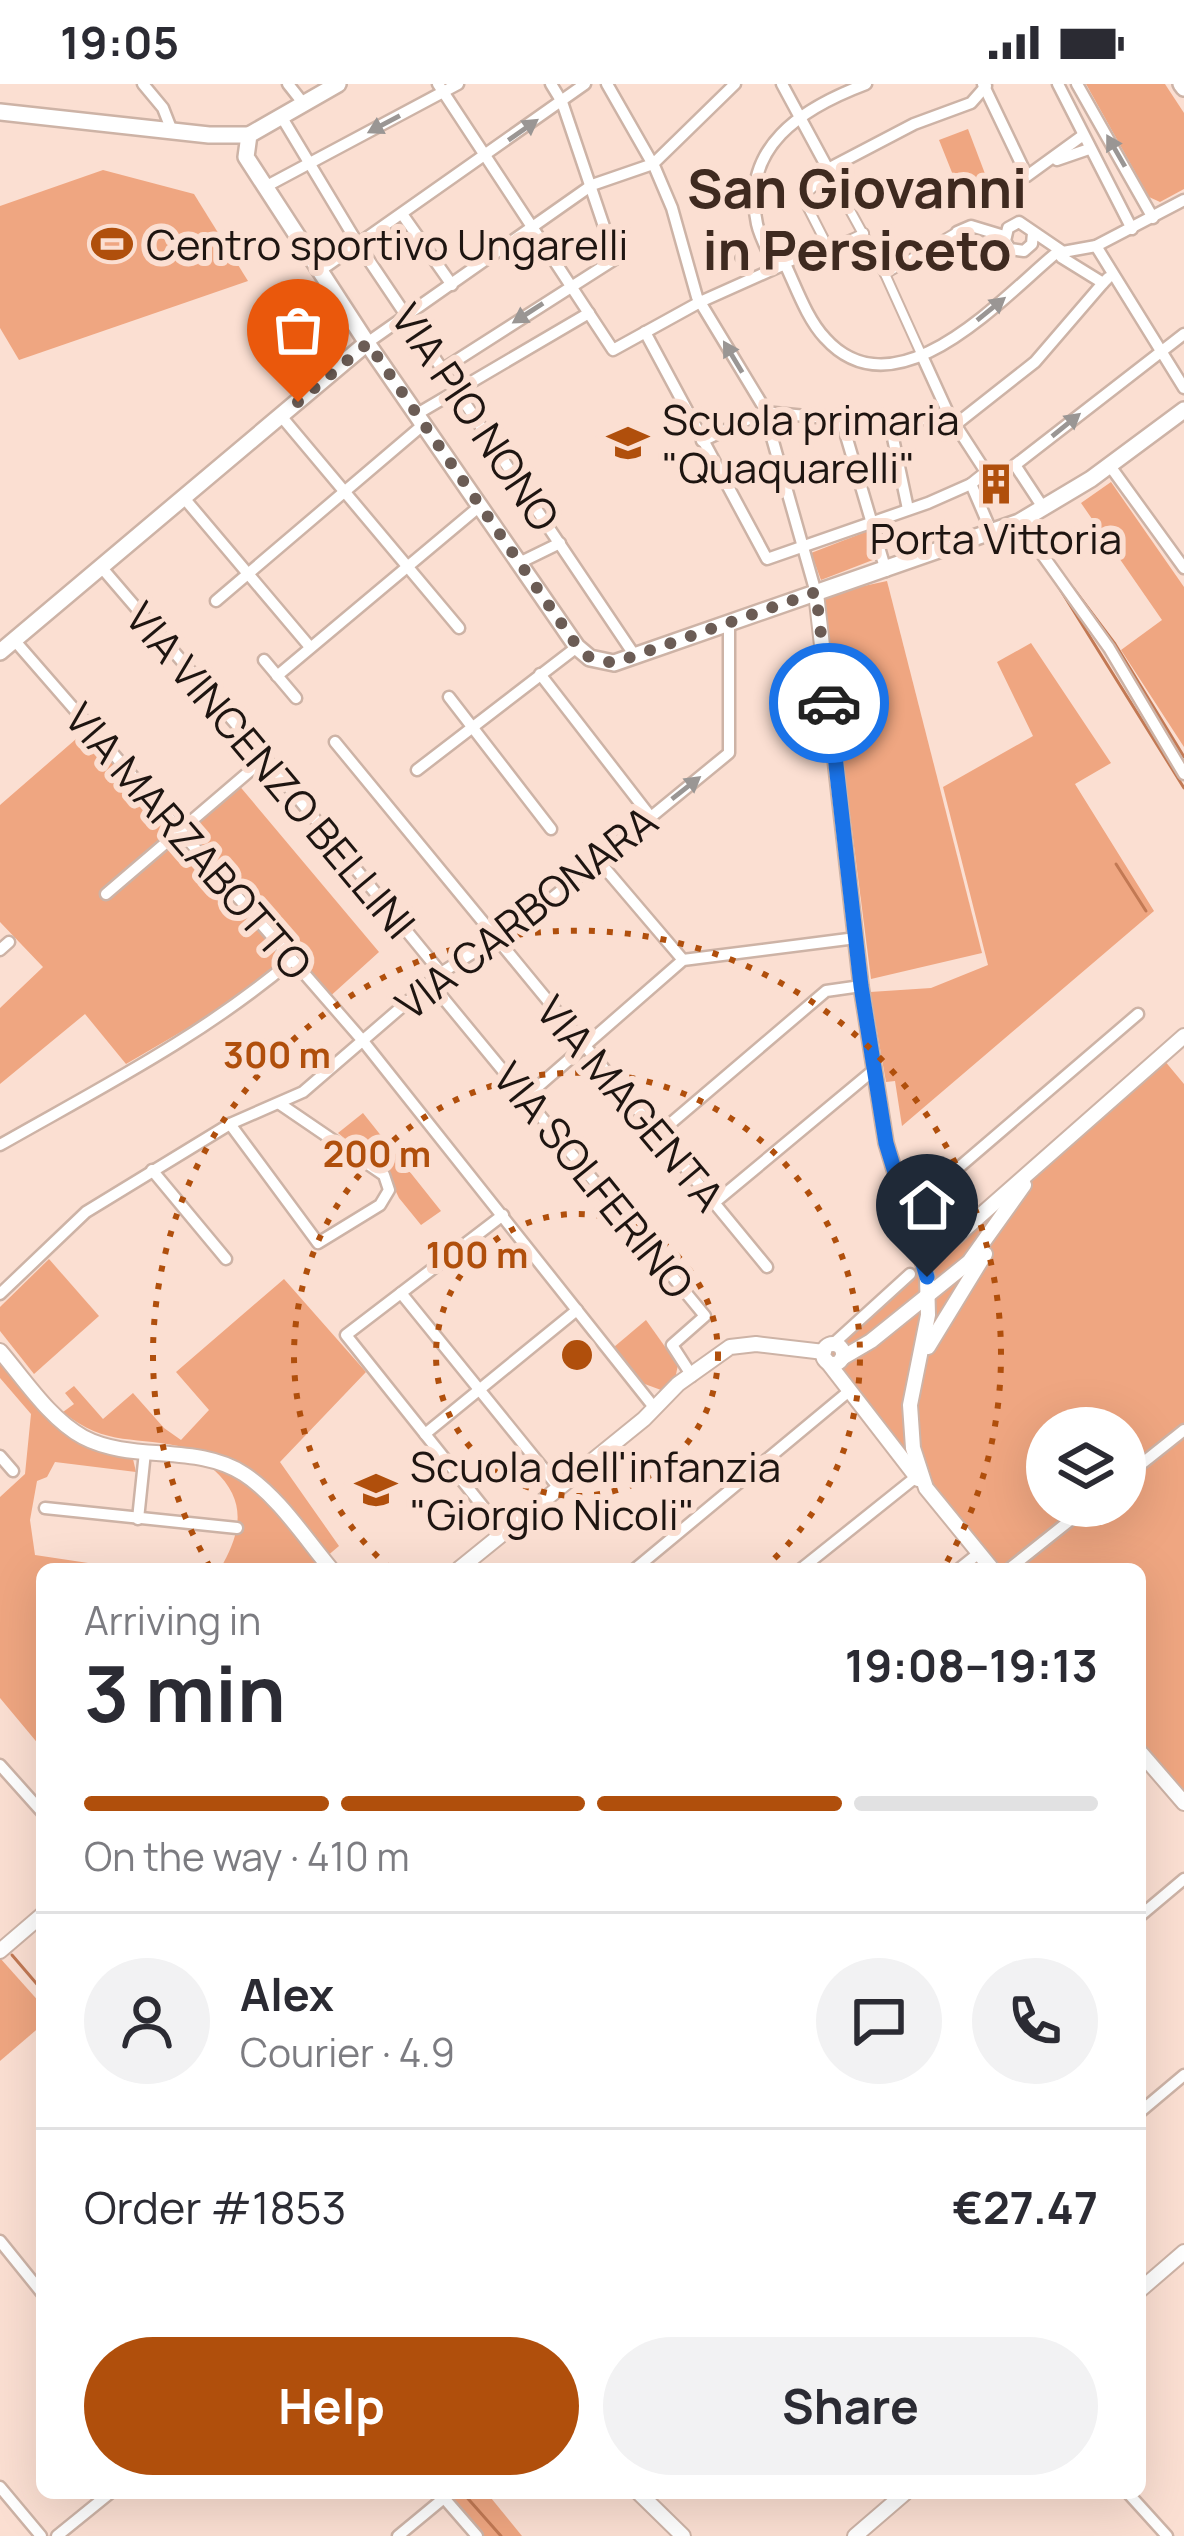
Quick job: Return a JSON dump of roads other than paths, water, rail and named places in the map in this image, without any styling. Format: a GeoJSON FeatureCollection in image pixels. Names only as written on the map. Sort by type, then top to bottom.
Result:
{"type":"FeatureCollection","features":[{"type":"Feature","properties":{"kind":"main road"},"geometry":{"type":"LineString","coordinates":[[0,112],[248,139],[338,84]]}},
{"type":"Feature","properties":{"kind":"main road"},"geometry":{"type":"LineString","coordinates":[[248,139],[246,157],[265,188],[519,563],[590,658],[614,663],[1019,522],[1110,466],[1184,410]]}},
{"type":"Feature","properties":{"kind":"main road"},"geometry":{"type":"LineString","coordinates":[[0,652],[368,343]]}},
{"type":"Feature","properties":{"kind":"street"},"geometry":{"type":"LineString","coordinates":[[143,84],[163,108],[172,131]]}},
{"type":"Feature","properties":{"kind":"street"},"geometry":{"type":"LineString","coordinates":[[288,84],[303,103]]}},
{"type":"Feature","properties":{"kind":"street"},"geometry":{"type":"LineString","coordinates":[[265,188],[440,88],[458,84]]}},
{"type":"Feature","properties":{"kind":"street"},"geometry":{"type":"LineString","coordinates":[[443,369],[615,260],[562,102],[551,84]]}},
{"type":"Feature","properties":{"kind":"street"},"geometry":{"type":"LineString","coordinates":[[321,270],[585,84]]}},
{"type":"Feature","properties":{"kind":"street"},"geometry":{"type":"LineString","coordinates":[[607,84],[672,208],[700,302],[764,412],[816,592],[874,1069],[886,1143],[929,1296],[914,1382],[913,1448],[921,1482]]}},
{"type":"Feature","properties":{"kind":"street"},"geometry":{"type":"LineString","coordinates":[[368,343],[592,185],[653,164],[735,84]]}},
{"type":"Feature","properties":{"kind":"street"},"geometry":{"type":"LineString","coordinates":[[646,332],[767,559],[971,484],[986,472],[952,420],[864,233],[782,84]]}},
{"type":"Feature","properties":{"kind":"street"},"geometry":{"type":"LineString","coordinates":[[866,84],[800,118],[766,151],[756,172],[757,227],[821,333],[840,351],[860,360],[902,363],[923,358],[1060,254]]}},
{"type":"Feature","properties":{"kind":"street"},"geometry":{"type":"LineString","coordinates":[[1058,84],[1132,229]]}},
{"type":"Feature","properties":{"kind":"street"},"geometry":{"type":"LineString","coordinates":[[1077,84],[1153,218]]}},
{"type":"Feature","properties":{"kind":"street"},"geometry":{"type":"LineString","coordinates":[[830,251],[806,202],[807,193],[828,170],[914,124],[971,103],[984,85],[1028,176],[1082,136]]}},
{"type":"Feature","properties":{"kind":"street"},"geometry":{"type":"LineString","coordinates":[[440,88],[613,350],[759,273],[812,252],[830,251],[864,233]]}},
{"type":"Feature","properties":{"kind":"street","name":"VIA PIO NONO"},"geometry":{"type":"LineString","coordinates":[[281,116],[358,244],[635,656]]}},
{"type":"Feature","properties":{"kind":"street"},"geometry":{"type":"LineString","coordinates":[[1048,163],[1089,149]]}},
{"type":"Feature","properties":{"kind":"street"},"geometry":{"type":"LineString","coordinates":[[1103,284],[1060,254],[1019,222],[1007,228],[1006,245],[1014,251],[1060,254],[1096,246],[1184,200]]}},
{"type":"Feature","properties":{"kind":"street"},"geometry":{"type":"LineString","coordinates":[[402,214],[452,285]]}},
{"type":"Feature","properties":{"kind":"street"},"geometry":{"type":"LineString","coordinates":[[884,274],[971,226],[1004,236]]}},
{"type":"Feature","properties":{"kind":"street"},"geometry":{"type":"LineString","coordinates":[[1028,249],[1033,233]]}},
{"type":"Feature","properties":{"kind":"street"},"geometry":{"type":"LineString","coordinates":[[1096,246],[1184,388]]}},
{"type":"Feature","properties":{"kind":"street"},"geometry":{"type":"LineString","coordinates":[[702,441],[764,412],[842,422],[952,420],[1035,362],[1114,271]]}},
{"type":"Feature","properties":{"kind":"street"},"geometry":{"type":"LineString","coordinates":[[216,601],[458,390],[590,314]]}},
{"type":"Feature","properties":{"kind":"street"},"geometry":{"type":"LineString","coordinates":[[1044,508],[1016,466],[1184,334]]}},
{"type":"Feature","properties":{"kind":"street"},"geometry":{"type":"LineString","coordinates":[[281,416],[459,628]]}},
{"type":"Feature","properties":{"kind":"street"},"geometry":{"type":"LineString","coordinates":[[842,422],[886,571]]}},
{"type":"Feature","properties":{"kind":"street"},"geometry":{"type":"LineString","coordinates":[[890,424],[908,509]]}},
{"type":"Feature","properties":{"kind":"street"},"geometry":{"type":"LineString","coordinates":[[1110,466],[1184,568]]}},
{"type":"Feature","properties":{"kind":"street"},"geometry":{"type":"LineString","coordinates":[[971,484],[992,533]]}},
{"type":"Feature","properties":{"kind":"street"},"geometry":{"type":"LineString","coordinates":[[184,498],[310,647]]}},
{"type":"Feature","properties":{"kind":"street"},"geometry":{"type":"LineString","coordinates":[[277,676],[480,506]]}},
{"type":"Feature","properties":{"kind":"street"},"geometry":{"type":"LineString","coordinates":[[1019,522],[1109,648],[1184,774]]}},
{"type":"Feature","properties":{"kind":"street"},"geometry":{"type":"LineString","coordinates":[[519,563],[560,543]]}},
{"type":"Feature","properties":{"kind":"street","name":"VIA VINCENZO BELLINI"},"geometry":{"type":"LineString","coordinates":[[102,568],[265,758],[435,978]]}},
{"type":"Feature","properties":{"kind":"street","name":"VIA CARBONARA"},"geometry":{"type":"LineString","coordinates":[[0,1294],[86,1212],[230,1124],[280,1104],[324,1076],[435,978],[529,917],[729,753],[729,624]]}},
{"type":"Feature","properties":{"kind":"street","name":"VIA MARZABOTTO"},"geometry":{"type":"LineString","coordinates":[[15,641],[363,1041],[653,1406]]}},
{"type":"Feature","properties":{"kind":"street"},"geometry":{"type":"LineString","coordinates":[[417,770],[577,646]]}},
{"type":"Feature","properties":{"kind":"street"},"geometry":{"type":"LineString","coordinates":[[264,660],[296,698]]}},
{"type":"Feature","properties":{"kind":"street"},"geometry":{"type":"LineString","coordinates":[[540,674],[650,816]]}},
{"type":"Feature","properties":{"kind":"street"},"geometry":{"type":"LineString","coordinates":[[449,697],[551,829]]}},
{"type":"Feature","properties":{"kind":"street","name":"VIA MAGENTA"},"geometry":{"type":"LineString","coordinates":[[335,742],[767,1267]]}},
{"type":"Feature","properties":{"kind":"street"},"geometry":{"type":"LineString","coordinates":[[106,894],[265,758]]}},
{"type":"Feature","properties":{"kind":"street"},"geometry":{"type":"LineString","coordinates":[[597,860],[683,960]]}},
{"type":"Feature","properties":{"kind":"street"},"geometry":{"type":"LineString","coordinates":[[526,1096],[683,960],[856,938]]}},
{"type":"Feature","properties":{"kind":"street"},"geometry":{"type":"LineString","coordinates":[[0,1145],[139,1068],[292,960]]}},
{"type":"Feature","properties":{"kind":"street","name":"VIA SOLFERINO"},"geometry":{"type":"LineString","coordinates":[[435,978],[705,1316],[672,1345],[692,1376]]}},
{"type":"Feature","properties":{"kind":"street"},"geometry":{"type":"LineString","coordinates":[[657,1135],[826,991],[861,986]]}},
{"type":"Feature","properties":{"kind":"street"},"geometry":{"type":"LineString","coordinates":[[909,1214],[1138,1014]]}},
{"type":"Feature","properties":{"kind":"street"},"geometry":{"type":"LineString","coordinates":[[909,1214],[929,1243],[944,1244],[1184,1036]]}},
{"type":"Feature","properties":{"kind":"street"},"geometry":{"type":"LineString","coordinates":[[713,1203],[874,1069]]}},
{"type":"Feature","properties":{"kind":"street"},"geometry":{"type":"LineString","coordinates":[[230,1124],[318,1243],[380,1204],[388,1190],[384,1175],[280,1104]]}},
{"type":"Feature","properties":{"kind":"street"},"geometry":{"type":"LineString","coordinates":[[466,1563],[730,1347],[744,1344],[833,1352],[888,1327],[978,1252],[1027,1181],[1055,1150]]}},
{"type":"Feature","properties":{"kind":"street"},"geometry":{"type":"LineString","coordinates":[[914,1382],[944,1318],[1055,1150]]}},
{"type":"Feature","properties":{"kind":"street"},"geometry":{"type":"LineString","coordinates":[[152,1170],[226,1259]]}},
{"type":"Feature","properties":{"kind":"street"},"geometry":{"type":"LineString","coordinates":[[503,1215],[346,1335],[503,1533]]}},
{"type":"Feature","properties":{"kind":"street"},"geometry":{"type":"LineString","coordinates":[[833,1352],[910,1274]]}},
{"type":"Feature","properties":{"kind":"street"},"geometry":{"type":"LineString","coordinates":[[401,1293],[560,1488]]}},
{"type":"Feature","properties":{"kind":"street"},"geometry":{"type":"LineString","coordinates":[[425,1433],[577,1310]]}},
{"type":"Feature","properties":{"kind":"street"},"geometry":{"type":"LineString","coordinates":[[0,1351],[68,1426],[100,1444],[226,1464],[245,1474],[326,1563]]}},
{"type":"Feature","properties":{"kind":"street"},"geometry":{"type":"LineString","coordinates":[[833,1352],[848,1392],[987,1563]]}},
{"type":"Feature","properties":{"kind":"street"},"geometry":{"type":"LineString","coordinates":[[642,1563],[848,1392]]}},
{"type":"Feature","properties":{"kind":"street"},"geometry":{"type":"LineString","coordinates":[[1146,1460],[1184,1430]]}},
{"type":"Feature","properties":{"kind":"street"},"geometry":{"type":"LineString","coordinates":[[138,1519],[145,1452]]}},
{"type":"Feature","properties":{"kind":"street"},"geometry":{"type":"LineString","coordinates":[[0,1456],[13,1471]]}},
{"type":"Feature","properties":{"kind":"street"},"geometry":{"type":"LineString","coordinates":[[809,1563],[921,1482]]}},
{"type":"Feature","properties":{"kind":"street"},"geometry":{"type":"LineString","coordinates":[[45,1508],[237,1528]]}},
{"type":"Feature","properties":{"kind":"street"},"geometry":{"type":"LineString","coordinates":[[1017,1563],[1062,1527]]}},
{"type":"Feature","properties":{"kind":"street"},"geometry":{"type":"LineString","coordinates":[[966,1563],[979,1553]]}},
{"type":"Feature","properties":{"kind":"street"},"geometry":{"type":"LineString","coordinates":[[1146,1759],[1184,1803]]}},
{"type":"Feature","properties":{"kind":"street"},"geometry":{"type":"LineString","coordinates":[[0,1765],[36,1805]]}},
{"type":"Feature","properties":{"kind":"street"},"geometry":{"type":"LineString","coordinates":[[1165,1783],[1184,1792]]}},
{"type":"Feature","properties":{"kind":"street"},"geometry":{"type":"LineString","coordinates":[[1146,1911],[1184,1879]]}},
{"type":"Feature","properties":{"kind":"street"},"geometry":{"type":"LineString","coordinates":[[0,1951],[36,1920]]}},
{"type":"Feature","properties":{"kind":"street"},"geometry":{"type":"LineString","coordinates":[[1146,2107],[1184,2075]]}},
{"type":"Feature","properties":{"kind":"street"},"geometry":{"type":"LineString","coordinates":[[0,2241],[36,2286]]}},
{"type":"Feature","properties":{"kind":"street"},"geometry":{"type":"LineString","coordinates":[[1146,2285],[1184,2252]]}},
{"type":"Feature","properties":{"kind":"street"},"geometry":{"type":"LineString","coordinates":[[0,2487],[41,2536]]}},
{"type":"Feature","properties":{"kind":"street"},"geometry":{"type":"LineString","coordinates":[[57,2536],[103,2499]]}},
{"type":"Feature","properties":{"kind":"street"},"geometry":{"type":"LineString","coordinates":[[398,2536],[442,2499]]}},
{"type":"Feature","properties":{"kind":"street"},"geometry":{"type":"LineString","coordinates":[[450,2499],[477,2536]]}},
{"type":"Feature","properties":{"kind":"street"},"geometry":{"type":"LineString","coordinates":[[645,2499],[683,2536]]}},
{"type":"Feature","properties":{"kind":"street"},"geometry":{"type":"LineString","coordinates":[[855,2536],[898,2499]]}},
{"type":"Feature","properties":{"kind":"street"},"geometry":{"type":"LineString","coordinates":[[1133,2499],[1166,2536]]}},
{"type":"Feature","properties":{"kind":"waterway"},"geometry":{"type":"LineString","coordinates":[[1055,581],[1184,788]]}},
{"type":"Feature","properties":{"kind":"waterway"},"geometry":{"type":"LineString","coordinates":[[1073,588],[1115,644],[1184,757]]}},
{"type":"Feature","properties":{"kind":"waterway"},"geometry":{"type":"LineString","coordinates":[[1116,864],[1146,911]]}},
{"type":"Feature","properties":{"kind":"waterway"},"geometry":{"type":"LineString","coordinates":[[12,1955],[36,1983]]}},
{"type":"Feature","properties":{"kind":"waterway"},"geometry":{"type":"LineString","coordinates":[[468,2499],[501,2536]]}},
{"type":"Feature","properties":{"kind":"place","name":"Centro sportivo Ungarelli"},"geometry":{"type":"Point","coordinates":[112,244]}},
{"type":"Feature","properties":{"kind":"place","name":"Scuola primaria \"Quaquarelli\""},"geometry":{"type":"Point","coordinates":[628,443]}},
{"type":"Feature","properties":{"kind":"place","name":"Porta Vittoria"},"geometry":{"type":"Point","coordinates":[996,484]}},
{"type":"Feature","properties":{"kind":"place","name":"Scuola dell'infanzia \"Giorgio Nicoli\""},"geometry":{"type":"Point","coordinates":[376,1490]}},
{"type":"Feature","properties":{"kind":"district","name":"San Giovanni in Persiceto"},"geometry":{"type":"Point","coordinates":[857,218]}}]}
